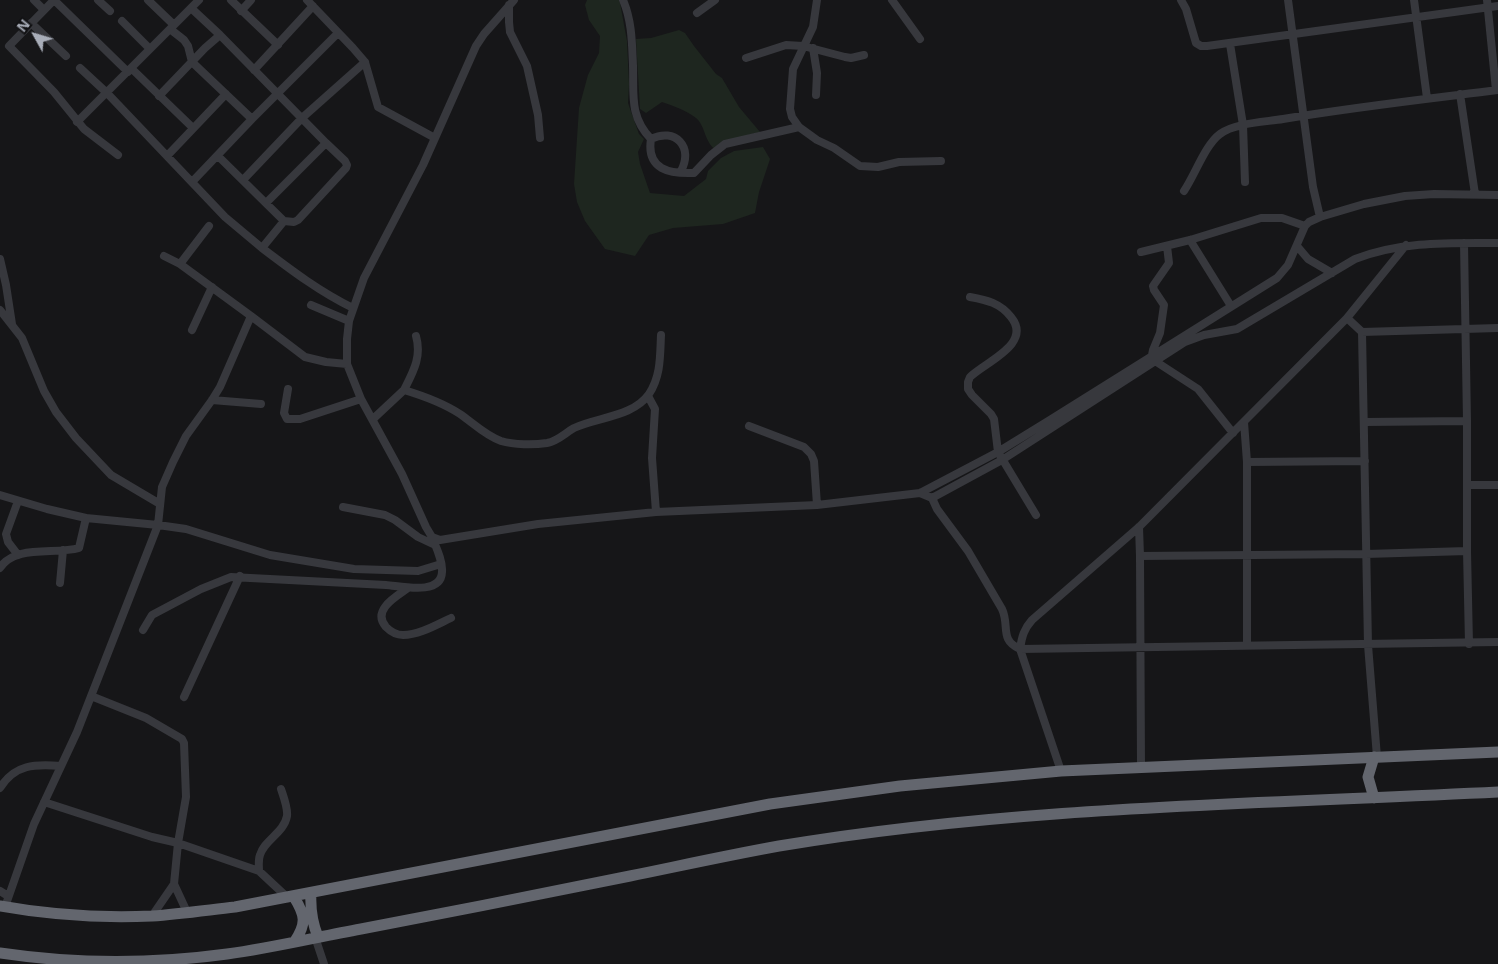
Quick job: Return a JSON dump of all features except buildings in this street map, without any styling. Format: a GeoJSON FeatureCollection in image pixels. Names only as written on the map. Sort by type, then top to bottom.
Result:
{"type":"FeatureCollection","features":[{"type":"Feature","properties":{"kind":"highway"},"geometry":{"type":"LineString","coordinates":[[4,903],[72,914],[152,916],[235,907],[770,804],[900,786],[1061,770],[1498,752]]}},
{"type":"Feature","properties":{"kind":"highway"},"geometry":{"type":"LineString","coordinates":[[1374,798],[1368,777],[1375,757]]}},
{"type":"Feature","properties":{"kind":"highway"},"geometry":{"type":"LineString","coordinates":[[0,953],[56,961],[153,961],[225,955],[777,846],[948,823],[1163,807],[1498,792]]}},
{"type":"Feature","properties":{"kind":"highway"},"geometry":{"type":"LineString","coordinates":[[311,893],[310,909],[317,937]]}},
{"type":"Feature","properties":{"kind":"highway"},"geometry":{"type":"LineString","coordinates":[[291,897],[303,914],[301,932],[295,942]]}},
{"type":"Feature","properties":{"kind":"street"},"geometry":{"type":"LineString","coordinates":[[34,0],[44,10]]}},
{"type":"Feature","properties":{"kind":"street"},"geometry":{"type":"LineString","coordinates":[[9,46],[54,0],[192,128]]}},
{"type":"Feature","properties":{"kind":"street"},"geometry":{"type":"LineString","coordinates":[[98,0],[110,11]]}},
{"type":"Feature","properties":{"kind":"street"},"geometry":{"type":"LineString","coordinates":[[148,0],[184,40],[188,46],[192,62],[252,119]]}},
{"type":"Feature","properties":{"kind":"street"},"geometry":{"type":"LineString","coordinates":[[77,122],[199,0]]}},
{"type":"Feature","properties":{"kind":"street"},"geometry":{"type":"LineString","coordinates":[[231,0],[278,45]]}},
{"type":"Feature","properties":{"kind":"street"},"geometry":{"type":"LineString","coordinates":[[241,10],[251,0]]}},
{"type":"Feature","properties":{"kind":"street"},"geometry":{"type":"LineString","coordinates":[[623,0],[631,26],[632,96],[635,113],[644,132],[650,139],[651,157],[664,170],[694,172],[725,144],[799,127]]}},
{"type":"Feature","properties":{"kind":"street"},"geometry":{"type":"LineString","coordinates":[[697,13],[715,0]]}},
{"type":"Feature","properties":{"kind":"street"},"geometry":{"type":"LineString","coordinates":[[817,0],[814,27],[793,68],[789,101],[792,117],[799,127],[860,166],[878,167],[899,162],[941,161]]}},
{"type":"Feature","properties":{"kind":"street"},"geometry":{"type":"LineString","coordinates":[[892,0],[920,38]]}},
{"type":"Feature","properties":{"kind":"street"},"geometry":{"type":"LineString","coordinates":[[1181,0],[1186,9],[1196,43],[1201,46],[1230,44],[1417,18],[1488,4],[1498,6]]}},
{"type":"Feature","properties":{"kind":"street"},"geometry":{"type":"LineString","coordinates":[[1288,0],[1313,187],[1320,217]]}},
{"type":"Feature","properties":{"kind":"street"},"geometry":{"type":"LineString","coordinates":[[1414,0],[1427,98]]}},
{"type":"Feature","properties":{"kind":"street"},"geometry":{"type":"LineString","coordinates":[[254,70],[278,45],[310,3],[364,62],[378,107],[382,111],[435,138]]}},
{"type":"Feature","properties":{"kind":"street"},"geometry":{"type":"LineString","coordinates":[[512,3],[509,22],[510,32],[527,66],[538,116],[540,138]]}},
{"type":"Feature","properties":{"kind":"street"},"geometry":{"type":"LineString","coordinates":[[143,630],[152,615],[201,588],[225,578],[240,576],[386,584],[408,588],[429,587],[441,578],[441,564],[434,541],[373,419],[361,399],[347,364],[349,321],[364,278],[435,138],[476,46],[484,34],[512,3]]}},
{"type":"Feature","properties":{"kind":"street"},"geometry":{"type":"LineString","coordinates":[[1184,191],[1214,140],[1221,133],[1243,125],[1427,98],[1497,90],[1488,4]]}},
{"type":"Feature","properties":{"kind":"street"},"geometry":{"type":"LineString","coordinates":[[191,8],[345,161],[346,168],[294,222],[284,221],[218,156]]}},
{"type":"Feature","properties":{"kind":"street"},"geometry":{"type":"LineString","coordinates":[[122,21],[150,49]]}},
{"type":"Feature","properties":{"kind":"street"},"geometry":{"type":"LineString","coordinates":[[31,23],[66,56]]}},
{"type":"Feature","properties":{"kind":"street"},"geometry":{"type":"LineString","coordinates":[[192,182],[338,33]]}},
{"type":"Feature","properties":{"kind":"street"},"geometry":{"type":"LineString","coordinates":[[159,96],[220,35]]}},
{"type":"Feature","properties":{"kind":"street"},"geometry":{"type":"LineString","coordinates":[[1230,44],[1243,125],[1245,182]]}},
{"type":"Feature","properties":{"kind":"street"},"geometry":{"type":"LineString","coordinates":[[0,45],[9,46],[54,92],[77,122],[88,133],[118,155]]}},
{"type":"Feature","properties":{"kind":"street"},"geometry":{"type":"LineString","coordinates":[[746,58],[781,46],[803,46],[850,58],[864,54]]}},
{"type":"Feature","properties":{"kind":"street"},"geometry":{"type":"LineString","coordinates":[[812,48],[817,74],[816,95]]}},
{"type":"Feature","properties":{"kind":"street"},"geometry":{"type":"LineString","coordinates":[[243,180],[302,118],[364,62]]}},
{"type":"Feature","properties":{"kind":"street"},"geometry":{"type":"LineString","coordinates":[[80,68],[107,92],[226,217],[296,274],[332,298],[353,308]]}},
{"type":"Feature","properties":{"kind":"street"},"geometry":{"type":"LineString","coordinates":[[167,156],[226,94]]}},
{"type":"Feature","properties":{"kind":"street"},"geometry":{"type":"LineString","coordinates":[[1460,94],[1476,194]]}},
{"type":"Feature","properties":{"kind":"street"},"geometry":{"type":"LineString","coordinates":[[650,139],[659,135],[668,135],[677,139],[683,145],[686,154],[685,163],[681,171]]}},
{"type":"Feature","properties":{"kind":"street"},"geometry":{"type":"LineString","coordinates":[[266,203],[326,143]]}},
{"type":"Feature","properties":{"kind":"street"},"geometry":{"type":"LineString","coordinates":[[932,498],[1002,460],[1282,273],[1288,265],[1305,226],[1309,222],[1364,204],[1405,196],[1434,194],[1498,195]]}},
{"type":"Feature","properties":{"kind":"street"},"geometry":{"type":"LineString","coordinates":[[1141,252],[1190,240],[1261,218],[1282,218],[1305,226]]}},
{"type":"Feature","properties":{"kind":"street"},"geometry":{"type":"LineString","coordinates":[[262,248],[284,221]]}},
{"type":"Feature","properties":{"kind":"street"},"geometry":{"type":"LineString","coordinates":[[180,264],[209,226]]}},
{"type":"Feature","properties":{"kind":"street"},"geometry":{"type":"LineString","coordinates":[[1190,240],[1231,306]]}},
{"type":"Feature","properties":{"kind":"street"},"geometry":{"type":"LineString","coordinates":[[1464,243],[1469,644]]}},
{"type":"Feature","properties":{"kind":"street"},"geometry":{"type":"LineString","coordinates":[[343,507],[385,515],[396,520],[418,537],[434,541],[538,524],[656,512],[817,505],[920,493],[998,452],[1154,358],[1194,338],[1237,329],[1355,259],[1376,251],[1406,245],[1498,244]]}},
{"type":"Feature","properties":{"kind":"street"},"geometry":{"type":"LineString","coordinates":[[1061,770],[1020,649],[1025,628],[1139,527],[1244,422],[1346,318],[1406,245]]}},
{"type":"Feature","properties":{"kind":"street"},"geometry":{"type":"LineString","coordinates":[[1167,246],[1169,263],[1153,286],[1164,305],[1160,333],[1153,350],[1154,358],[1198,389],[1233,433]]}},
{"type":"Feature","properties":{"kind":"street"},"geometry":{"type":"LineString","coordinates":[[1297,246],[1308,259],[1332,274]]}},
{"type":"Feature","properties":{"kind":"street"},"geometry":{"type":"LineString","coordinates":[[164,256],[180,264],[305,357],[319,361],[347,364]]}},
{"type":"Feature","properties":{"kind":"street"},"geometry":{"type":"LineString","coordinates":[[0,259],[12,324]]}},
{"type":"Feature","properties":{"kind":"street"},"geometry":{"type":"LineString","coordinates":[[192,330],[212,287]]}},
{"type":"Feature","properties":{"kind":"street"},"geometry":{"type":"LineString","coordinates":[[970,297],[995,303],[1016,323],[1016,336],[1006,350],[970,377],[968,389],[994,419],[998,452],[1036,514]]}},
{"type":"Feature","properties":{"kind":"street"},"geometry":{"type":"LineString","coordinates":[[311,305],[349,321]]}},
{"type":"Feature","properties":{"kind":"street"},"geometry":{"type":"LineString","coordinates":[[0,310],[12,324],[24,344],[37,377],[56,412],[76,438],[111,475],[160,504]]}},
{"type":"Feature","properties":{"kind":"street"},"geometry":{"type":"LineString","coordinates":[[4,903],[34,824],[77,732],[158,524],[162,487],[172,462],[192,426],[212,400],[251,316]]}},
{"type":"Feature","properties":{"kind":"street"},"geometry":{"type":"LineString","coordinates":[[1346,318],[1362,332],[1498,328]]}},
{"type":"Feature","properties":{"kind":"street"},"geometry":{"type":"LineString","coordinates":[[1362,332],[1368,644],[1375,757]]}},
{"type":"Feature","properties":{"kind":"street"},"geometry":{"type":"LineString","coordinates":[[404,390],[446,406],[501,441],[512,443],[548,443],[557,440],[582,424],[630,409],[648,396],[656,382],[660,369],[661,335]]}},
{"type":"Feature","properties":{"kind":"street"},"geometry":{"type":"LineString","coordinates":[[373,419],[404,390],[418,357],[419,347],[416,336]]}},
{"type":"Feature","properties":{"kind":"street"},"geometry":{"type":"LineString","coordinates":[[288,389],[284,412],[287,419],[300,419],[361,399]]}},
{"type":"Feature","properties":{"kind":"street"},"geometry":{"type":"LineString","coordinates":[[648,396],[655,409],[652,458],[656,512]]}},
{"type":"Feature","properties":{"kind":"street"},"geometry":{"type":"LineString","coordinates":[[212,400],[261,404]]}},
{"type":"Feature","properties":{"kind":"street"},"geometry":{"type":"LineString","coordinates":[[1364,422],[1466,421]]}},
{"type":"Feature","properties":{"kind":"street"},"geometry":{"type":"LineString","coordinates":[[1244,422],[1247,462],[1247,646]]}},
{"type":"Feature","properties":{"kind":"street"},"geometry":{"type":"LineString","coordinates":[[749,426],[804,447],[811,454],[814,460],[817,505]]}},
{"type":"Feature","properties":{"kind":"street"},"geometry":{"type":"LineString","coordinates":[[1247,462],[1365,461]]}},
{"type":"Feature","properties":{"kind":"street"},"geometry":{"type":"LineString","coordinates":[[1467,485],[1498,485]]}},
{"type":"Feature","properties":{"kind":"street"},"geometry":{"type":"LineString","coordinates":[[920,493],[932,498],[937,509],[968,551],[1005,615],[1008,641],[1020,649],[1469,644],[1498,642]]}},
{"type":"Feature","properties":{"kind":"street"},"geometry":{"type":"LineString","coordinates":[[0,495],[86,518],[158,524],[186,529],[270,554],[354,569],[418,571],[441,564]]}},
{"type":"Feature","properties":{"kind":"street"},"geometry":{"type":"LineString","coordinates":[[18,501],[6,534],[8,542],[18,555]]}},
{"type":"Feature","properties":{"kind":"street"},"geometry":{"type":"LineString","coordinates":[[0,568],[9,558],[18,555],[79,548],[86,518]]}},
{"type":"Feature","properties":{"kind":"street"},"geometry":{"type":"LineString","coordinates":[[1139,527],[1142,768]]}},
{"type":"Feature","properties":{"kind":"street"},"geometry":{"type":"LineString","coordinates":[[60,583],[63,550]]}},
{"type":"Feature","properties":{"kind":"street"},"geometry":{"type":"LineString","coordinates":[[1140,556],[1467,551]]}},
{"type":"Feature","properties":{"kind":"street"},"geometry":{"type":"LineString","coordinates":[[184,697],[240,576]]}},
{"type":"Feature","properties":{"kind":"street"},"geometry":{"type":"LineString","coordinates":[[408,588],[389,602],[383,609],[381,617],[384,625],[390,631],[398,634],[415,634],[451,618]]}},
{"type":"Feature","properties":{"kind":"street"},"geometry":{"type":"LineString","coordinates":[[91,696],[146,718],[182,739],[184,743],[186,797],[178,843],[174,884],[152,916]]}},
{"type":"Feature","properties":{"kind":"street"},"geometry":{"type":"LineString","coordinates":[[0,788],[10,775],[28,766],[61,766]]}},
{"type":"Feature","properties":{"kind":"street"},"geometry":{"type":"LineString","coordinates":[[259,871],[260,855],[280,830],[287,816],[287,809],[281,789]]}},
{"type":"Feature","properties":{"kind":"street"},"geometry":{"type":"LineString","coordinates":[[44,802],[152,837],[178,843],[259,871],[291,897]]}},
{"type":"Feature","properties":{"kind":"street"},"geometry":{"type":"LineString","coordinates":[[174,884],[187,912]]}},
{"type":"Feature","properties":{"kind":"street"},"geometry":{"type":"LineString","coordinates":[[0,890],[4,903]]}},
{"type":"Feature","properties":{"kind":"street"},"geometry":{"type":"LineString","coordinates":[[317,937],[324,964]]}},
{"type":"Feature","properties":{"kind":"shaded area"},"geometry":{"type":"Polygon","coordinates":[[[587,0],[619,0],[620,3],[627,41],[628,103],[639,134],[644,139],[638,152],[650,193],[684,196],[706,179],[708,171],[721,158],[734,151],[763,147],[770,159],[759,192],[755,213],[723,224],[673,228],[649,235],[635,256],[605,249],[585,221],[577,202],[574,184],[579,108],[588,75],[599,53],[600,36],[589,20],[585,5],[587,0]]]}},
{"type":"Feature","properties":{"kind":"shaded area"},"geometry":{"type":"Polygon","coordinates":[[[679,30],[685,33],[716,74],[722,78],[739,107],[760,132],[730,140],[715,149],[709,143],[699,121],[679,108],[662,102],[646,113],[640,109],[636,39],[651,38],[679,30]]]}}]}
